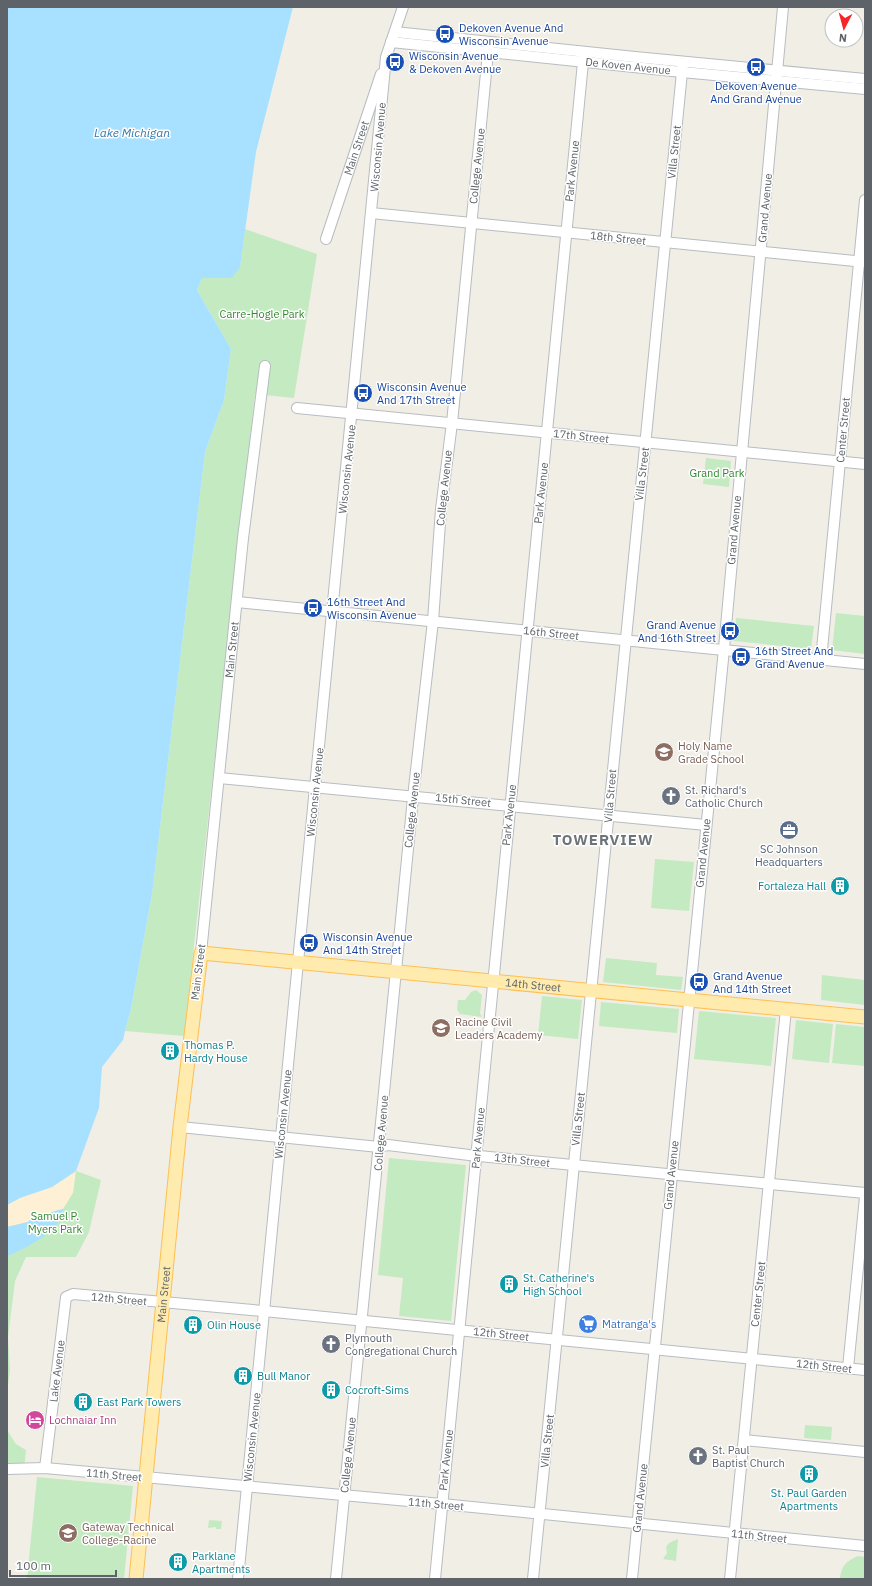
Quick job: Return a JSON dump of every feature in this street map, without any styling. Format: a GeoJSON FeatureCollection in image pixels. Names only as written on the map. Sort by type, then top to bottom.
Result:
{"type":"FeatureCollection","features":[{"type":"Feature","properties":{"kind":"main road","name":"14th Street"},"geometry":{"type":"LineString","coordinates":[[201,953],[298,961],[865,1017]]}},
{"type":"Feature","properties":{"kind":"main road","name":"Main Street"},"geometry":{"type":"LineString","coordinates":[[136,1579],[180,1126],[201,953]]}},
{"type":"Feature","properties":{"kind":"street","name":"Wisconsin Avenue"},"geometry":{"type":"LineString","coordinates":[[238,1579],[386,56],[403,7]]}},
{"type":"Feature","properties":{"kind":"street","name":"Grand Avenue"},"geometry":{"type":"LineString","coordinates":[[632,1579],[723,650],[783,7]]}},
{"type":"Feature","properties":{"kind":"street","name":"De Koven Avenue"},"geometry":{"type":"LineString","coordinates":[[394,32],[488,47]]}},
{"type":"Feature","properties":{"kind":"street","name":"De Koven Avenue"},"geometry":{"type":"LineString","coordinates":[[391,42],[488,47],[776,75],[865,79]]}},
{"type":"Feature","properties":{"kind":"street","name":"College Avenue"},"geometry":{"type":"LineString","coordinates":[[336,1579],[413,796],[433,621],[441,509],[452,423],[488,47]]}},
{"type":"Feature","properties":{"kind":"street","name":"Main Street"},"geometry":{"type":"LineString","coordinates":[[326,239],[386,56]]}},
{"type":"Feature","properties":{"kind":"street","name":"Park Avenue"},"geometry":{"type":"LineString","coordinates":[[435,1579],[583,56]]}},
{"type":"Feature","properties":{"kind":"street","name":"Villa Street"},"geometry":{"type":"LineString","coordinates":[[533,1579],[682,67]]}},
{"type":"Feature","properties":{"kind":"street","name":"De Koven Avenue"},"geometry":{"type":"LineString","coordinates":[[776,75],[865,89]]}},
{"type":"Feature","properties":{"kind":"street"},"geometry":{"type":"LineString","coordinates":[[363,126],[369,123],[380,124]]}},
{"type":"Feature","properties":{"kind":"street","name":"Center Street"},"geometry":{"type":"LineString","coordinates":[[821,660],[854,308],[862,262],[865,200]]}},
{"type":"Feature","properties":{"kind":"street","name":"18th Street"},"geometry":{"type":"LineString","coordinates":[[371,213],[862,262]]}},
{"type":"Feature","properties":{"kind":"street","name":"Main Street"},"geometry":{"type":"LineString","coordinates":[[201,953],[248,495],[266,366]]}},
{"type":"Feature","properties":{"kind":"street","name":"17th Street"},"geometry":{"type":"LineString","coordinates":[[297,408],[865,464]]}},
{"type":"Feature","properties":{"kind":"street","name":"16th Street"},"geometry":{"type":"LineString","coordinates":[[237,602],[865,664]]}},
{"type":"Feature","properties":{"kind":"street","name":"15th Street"},"geometry":{"type":"LineString","coordinates":[[219,778],[315,786],[706,825]]}},
{"type":"Feature","properties":{"kind":"street","name":"Center Street"},"geometry":{"type":"LineString","coordinates":[[730,1579],[786,1009]]}},
{"type":"Feature","properties":{"kind":"street","name":"13th Street"},"geometry":{"type":"LineString","coordinates":[[180,1126],[379,1147],[388,1145],[574,1165],[865,1193]]}},
{"type":"Feature","properties":{"kind":"street"},"geometry":{"type":"LineString","coordinates":[[848,1368],[865,1197]]}},
{"type":"Feature","properties":{"kind":"street","name":"12th Street"},"geometry":{"type":"LineString","coordinates":[[66,1297],[73,1294],[264,1311],[865,1370]]}},
{"type":"Feature","properties":{"kind":"street","name":"Lake Avenue"},"geometry":{"type":"LineString","coordinates":[[45,1468],[66,1297]]}},
{"type":"Feature","properties":{"kind":"street"},"geometry":{"type":"LineString","coordinates":[[744,1440],[865,1452]]}},
{"type":"Feature","properties":{"kind":"street","name":"11th Street"},"geometry":{"type":"LineString","coordinates":[[7,1469],[45,1468],[442,1504],[865,1546]]}},
{"type":"Feature","properties":{"kind":"green space","name":"Carre-Hogle Park"},"geometry":{"type":"Polygon","coordinates":[[[245,229],[317,254],[294,398],[255,394],[184,1036],[125,1031],[131,1009],[152,894],[205,452],[224,400],[231,349],[197,290],[202,278],[240,267],[245,229]]]}},
{"type":"Feature","properties":{"kind":"green space","name":"Grand Park"},"geometry":{"type":"Polygon","coordinates":[[[706,458],[731,461],[729,487],[703,484],[706,458]]]}},
{"type":"Feature","properties":{"kind":"green space"},"geometry":{"type":"Polygon","coordinates":[[[836,613],[865,616],[865,654],[832,650],[836,613]]]}},
{"type":"Feature","properties":{"kind":"green space"},"geometry":{"type":"Polygon","coordinates":[[[736,618],[814,626],[811,649],[734,641],[736,618]]]}},
{"type":"Feature","properties":{"kind":"green space"},"geometry":{"type":"Polygon","coordinates":[[[655,859],[694,862],[689,911],[651,908],[655,859]]]}},
{"type":"Feature","properties":{"kind":"green space"},"geometry":{"type":"Polygon","coordinates":[[[606,958],[657,963],[656,975],[683,977],[681,990],[603,982],[606,958]]]}},
{"type":"Feature","properties":{"kind":"green space"},"geometry":{"type":"Polygon","coordinates":[[[822,975],[865,980],[865,1005],[821,1000],[822,975]]]}},
{"type":"Feature","properties":{"kind":"green space"},"geometry":{"type":"Polygon","coordinates":[[[476,990],[482,995],[480,1013],[482,1017],[460,1014],[457,1010],[458,1000],[465,1000],[471,992],[476,990]]]}},
{"type":"Feature","properties":{"kind":"green space"},"geometry":{"type":"Polygon","coordinates":[[[542,996],[582,1000],[578,1039],[538,1035],[542,996]]]}},
{"type":"Feature","properties":{"kind":"green space"},"geometry":{"type":"Polygon","coordinates":[[[601,1002],[679,1009],[677,1033],[599,1026],[601,1002]]]}},
{"type":"Feature","properties":{"kind":"green space"},"geometry":{"type":"Polygon","coordinates":[[[699,1011],[776,1018],[771,1066],[694,1059],[699,1011]]]}},
{"type":"Feature","properties":{"kind":"green space"},"geometry":{"type":"Polygon","coordinates":[[[796,1020],[833,1024],[829,1063],[792,1059],[796,1020]]]}},
{"type":"Feature","properties":{"kind":"green space"},"geometry":{"type":"Polygon","coordinates":[[[836,1024],[865,1027],[865,1066],[832,1063],[836,1024]]]}},
{"type":"Feature","properties":{"kind":"green space"},"geometry":{"type":"Polygon","coordinates":[[[389,1158],[466,1165],[451,1321],[399,1316],[403,1278],[378,1275],[389,1158]]]}},
{"type":"Feature","properties":{"kind":"green space","name":"Samuel P. Myers Park"},"geometry":{"type":"Polygon","coordinates":[[[76,1171],[101,1180],[89,1232],[76,1257],[26,1257],[15,1281],[8,1338],[10,1370],[7,1394],[7,1205],[52,1187],[76,1171]]]}},
{"type":"Feature","properties":{"kind":"green space"},"geometry":{"type":"Polygon","coordinates":[[[805,1425],[832,1427],[831,1440],[804,1438],[805,1425]]]}},
{"type":"Feature","properties":{"kind":"green space"},"geometry":{"type":"Polygon","coordinates":[[[7,1430],[16,1444],[26,1450],[24,1469],[7,1469],[7,1430]]]}},
{"type":"Feature","properties":{"kind":"green space","name":"Gateway Technical College-Racine"},"geometry":{"type":"Polygon","coordinates":[[[37,1477],[133,1486],[124,1579],[27,1579],[37,1477]]]}},
{"type":"Feature","properties":{"kind":"green space"},"geometry":{"type":"Polygon","coordinates":[[[209,1520],[222,1521],[221,1529],[216,1529],[216,1527],[208,1528],[209,1520]]]}},
{"type":"Feature","properties":{"kind":"green space"},"geometry":{"type":"Polygon","coordinates":[[[678,1539],[676,1561],[663,1559],[667,1553],[666,1547],[669,1543],[678,1539]]]}},
{"type":"Feature","properties":{"kind":"green space"},"geometry":{"type":"Polygon","coordinates":[[[858,1556],[865,1557],[865,1579],[840,1579],[845,1564],[858,1556]]]}},
{"type":"Feature","properties":{"kind":"sand"},"geometry":{"type":"Polygon","coordinates":[[[76,1171],[73,1193],[63,1209],[32,1218],[28,1222],[7,1227],[7,1205],[20,1198],[52,1187],[76,1171]]]}},
{"type":"Feature","properties":{"kind":"water","name":"Lake Michigan"},"geometry":{"type":"Polygon","coordinates":[[[7,7],[293,7],[256,152],[240,267],[232,278],[202,278],[197,290],[231,349],[224,400],[205,452],[152,894],[131,1009],[123,1040],[102,1067],[99,1108],[76,1171],[52,1187],[20,1198],[7,1205],[7,7]]]}},
{"type":"Feature","properties":{"kind":"water"},"geometry":{"type":"Polygon","coordinates":[[[63,1209],[57,1224],[42,1238],[33,1244],[7,1256],[7,1227],[28,1222],[32,1218],[63,1209]]]}},
{"type":"Feature","properties":{"kind":"place","name":"Dekoven Avenue And Wisconsin Avenue"},"geometry":{"type":"Point","coordinates":[445,34]}},
{"type":"Feature","properties":{"kind":"place","name":"Wisconsin Avenue & Dekoven Avenue"},"geometry":{"type":"Point","coordinates":[395,62]}},
{"type":"Feature","properties":{"kind":"place","name":"Dekoven Avenue And Grand Avenue"},"geometry":{"type":"Point","coordinates":[756,67]}},
{"type":"Feature","properties":{"kind":"place","name":"Wisconsin Avenue And 17th Street"},"geometry":{"type":"Point","coordinates":[363,393]}},
{"type":"Feature","properties":{"kind":"place","name":"16th Street And Wisconsin Avenue"},"geometry":{"type":"Point","coordinates":[313,608]}},
{"type":"Feature","properties":{"kind":"place","name":"Grand Avenue And 16th Street"},"geometry":{"type":"Point","coordinates":[730,631]}},
{"type":"Feature","properties":{"kind":"place","name":"16th Street And Grand Avenue"},"geometry":{"type":"Point","coordinates":[741,657]}},
{"type":"Feature","properties":{"kind":"place","name":"Holy Name Grade School"},"geometry":{"type":"Point","coordinates":[664,752]}},
{"type":"Feature","properties":{"kind":"place","name":"St. Richard's Catholic Church"},"geometry":{"type":"Point","coordinates":[671,796]}},
{"type":"Feature","properties":{"kind":"place","name":"SC Johnson Headquarters"},"geometry":{"type":"Point","coordinates":[789,830]}},
{"type":"Feature","properties":{"kind":"place","name":"Fortaleza Hall"},"geometry":{"type":"Point","coordinates":[840,886]}},
{"type":"Feature","properties":{"kind":"place","name":"Wisconsin Avenue And 14th Street"},"geometry":{"type":"Point","coordinates":[309,943]}},
{"type":"Feature","properties":{"kind":"place","name":"Grand Avenue And 14th Street"},"geometry":{"type":"Point","coordinates":[699,982]}},
{"type":"Feature","properties":{"kind":"place","name":"Racine Civil Leaders Academy"},"geometry":{"type":"Point","coordinates":[441,1028]}},
{"type":"Feature","properties":{"kind":"place","name":"Thomas P. Hardy House"},"geometry":{"type":"Point","coordinates":[170,1051]}},
{"type":"Feature","properties":{"kind":"place","name":"St. Catherine's High School"},"geometry":{"type":"Point","coordinates":[509,1284]}},
{"type":"Feature","properties":{"kind":"place","name":"Matranga's"},"geometry":{"type":"Point","coordinates":[588,1324]}},
{"type":"Feature","properties":{"kind":"place","name":"Olin House"},"geometry":{"type":"Point","coordinates":[193,1325]}},
{"type":"Feature","properties":{"kind":"place","name":"Plymouth Congregational Church"},"geometry":{"type":"Point","coordinates":[331,1344]}},
{"type":"Feature","properties":{"kind":"place","name":"Bull Manor"},"geometry":{"type":"Point","coordinates":[243,1376]}},
{"type":"Feature","properties":{"kind":"place","name":"Cocroft-Sims"},"geometry":{"type":"Point","coordinates":[331,1390]}},
{"type":"Feature","properties":{"kind":"place","name":"East Park Towers"},"geometry":{"type":"Point","coordinates":[83,1402]}},
{"type":"Feature","properties":{"kind":"place","name":"Lochnaiar Inn"},"geometry":{"type":"Point","coordinates":[35,1420]}},
{"type":"Feature","properties":{"kind":"place","name":"St. Paul Baptist Church"},"geometry":{"type":"Point","coordinates":[698,1456]}},
{"type":"Feature","properties":{"kind":"place","name":"St. Paul Garden Apartments"},"geometry":{"type":"Point","coordinates":[809,1474]}},
{"type":"Feature","properties":{"kind":"place","name":"Gateway Technical College-Racine"},"geometry":{"type":"Point","coordinates":[68,1533]}},
{"type":"Feature","properties":{"kind":"place","name":"Parklane Apartments"},"geometry":{"type":"Point","coordinates":[178,1562]}},
{"type":"Feature","properties":{"kind":"district","name":"TOWERVIEW"},"geometry":{"type":"Point","coordinates":[603,840]}}]}
